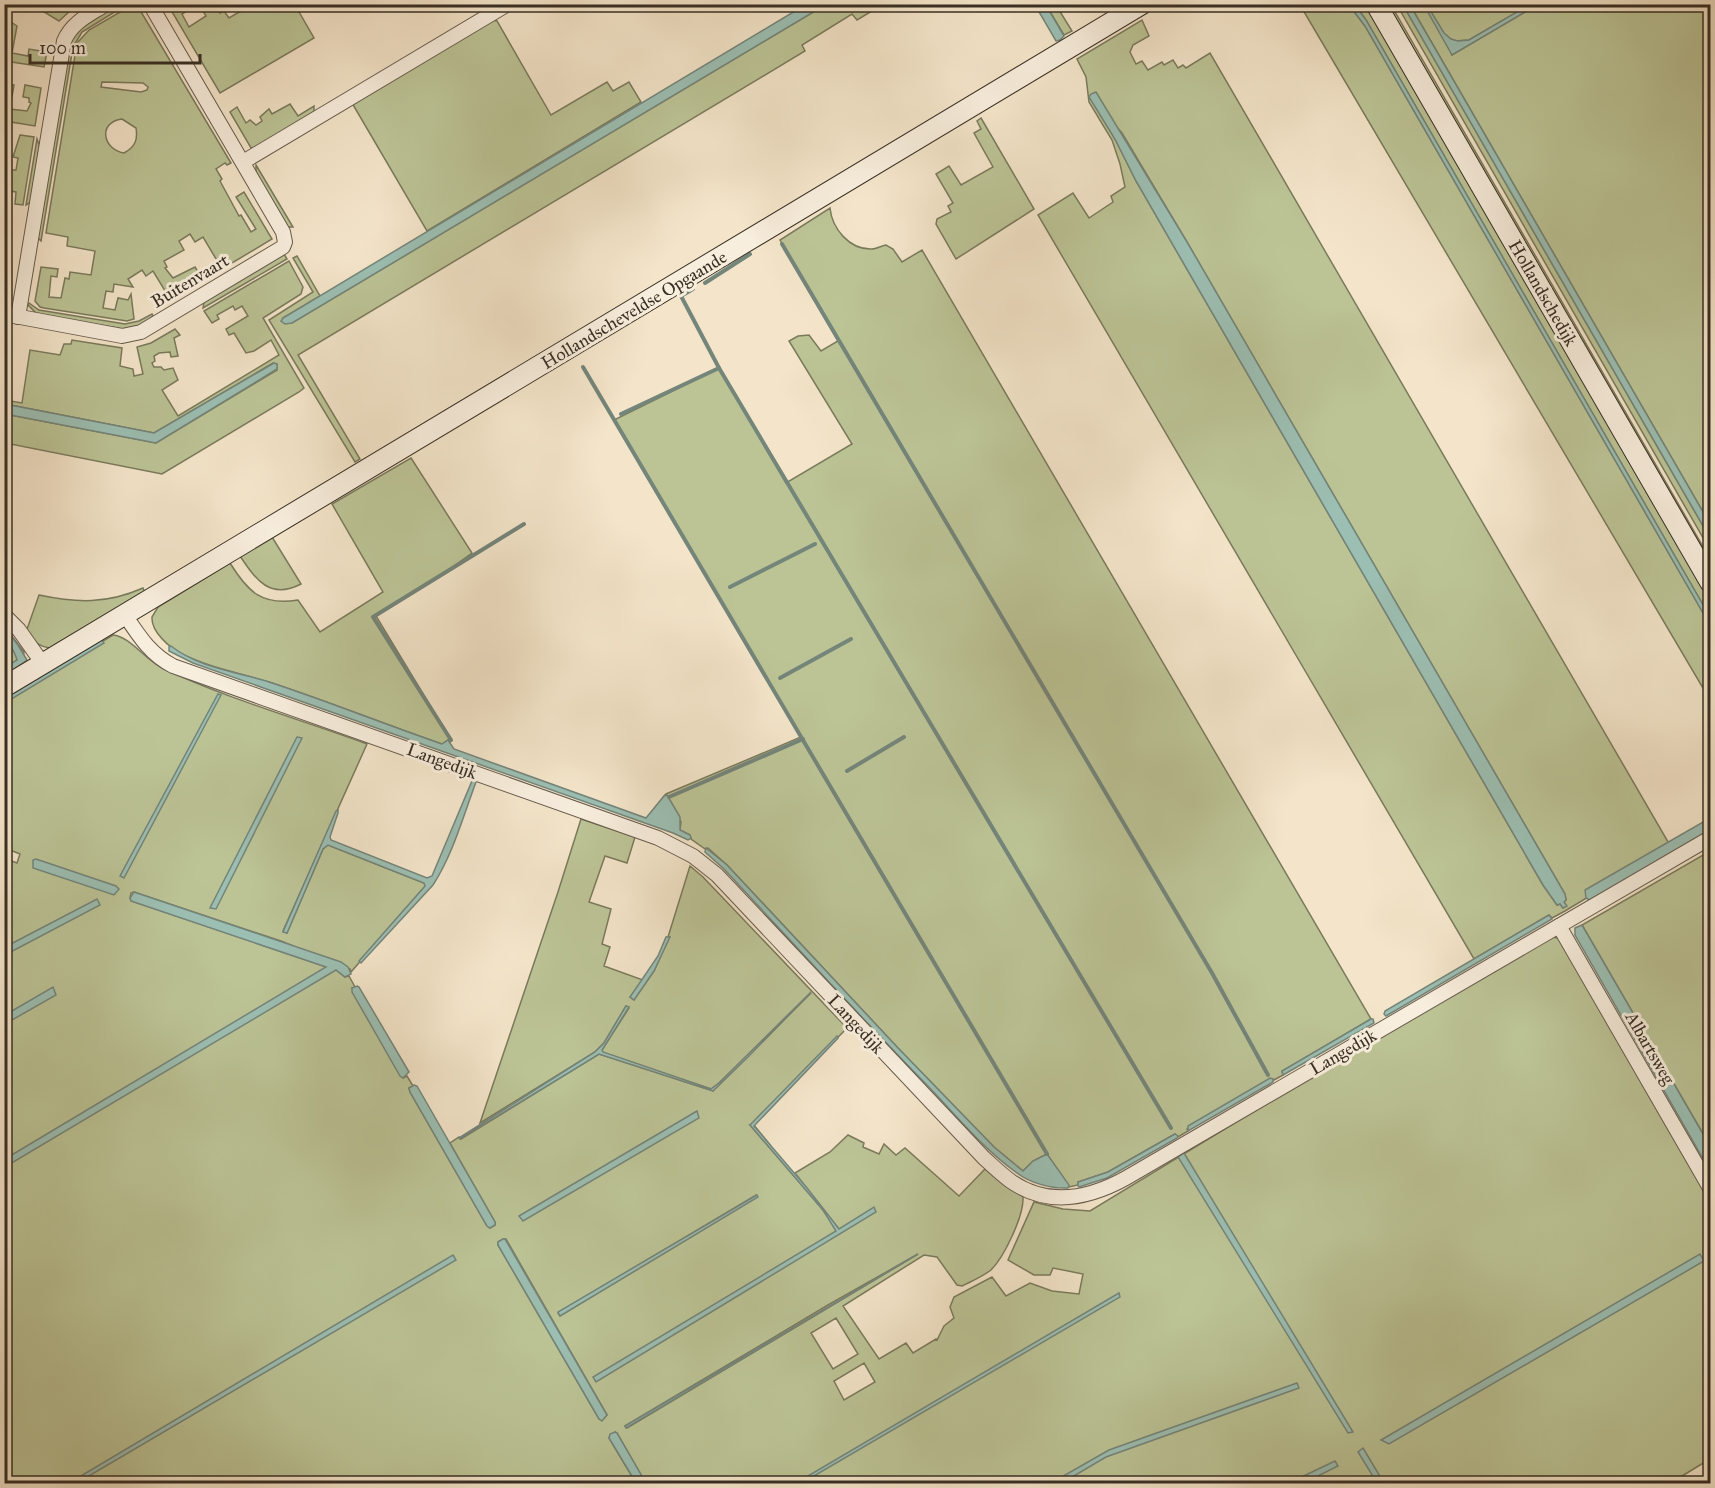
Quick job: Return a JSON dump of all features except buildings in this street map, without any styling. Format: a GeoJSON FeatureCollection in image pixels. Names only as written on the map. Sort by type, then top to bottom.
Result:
{"type":"FeatureCollection","features":[{"type":"Feature","properties":{"kind":"street","name":"Buitenvaart"},"geometry":{"type":"LineString","coordinates":[[106,4],[74,24],[64,40],[11,315],[122,336],[141,332],[283,247],[285,242],[283,232],[150,4]]}},
{"type":"Feature","properties":{"kind":"street"},"geometry":{"type":"LineString","coordinates":[[243,162],[508,4]]}},
{"type":"Feature","properties":{"kind":"street","name":"Hollandscheveldse Opgaande"},"geometry":{"type":"LineString","coordinates":[[125,615],[1142,4]]}},
{"type":"Feature","properties":{"kind":"street","name":"Hollandschedijk"},"geometry":{"type":"LineString","coordinates":[[1376,4],[1710,582]]}},
{"type":"Feature","properties":{"kind":"street"},"geometry":{"type":"LineString","coordinates":[[4,615],[19,630],[42,664]]}},
{"type":"Feature","properties":{"kind":"street"},"geometry":{"type":"LineString","coordinates":[[4,687],[125,615]]}},
{"type":"Feature","properties":{"kind":"street","name":"Langedijk"},"geometry":{"type":"LineString","coordinates":[[125,615],[153,654],[173,666],[658,838],[693,856],[717,875],[984,1158],[1013,1182],[1044,1195],[1061,1198],[1081,1197],[1115,1184],[1710,837]]}},
{"type":"Feature","properties":{"kind":"street","name":"Albartsweg"},"geometry":{"type":"LineString","coordinates":[[1559,926],[1710,1188]]}},
{"type":"Feature","properties":{"kind":"green space"},"geometry":{"type":"Polygon","coordinates":[[[51,5],[72,5],[73,8],[59,21],[44,12],[45,8],[51,5]]]}},
{"type":"Feature","properties":{"kind":"green space"},"geometry":{"type":"Polygon","coordinates":[[[116,5],[126,5],[82,32],[73,47],[41,241],[37,237],[69,40],[88,21],[116,5]]]}},
{"type":"Feature","properties":{"kind":"green space"},"geometry":{"type":"Polygon","coordinates":[[[132,5],[137,5],[231,163],[227,165],[225,163],[216,169],[239,216],[241,215],[251,232],[256,229],[236,197],[244,192],[272,239],[222,269],[203,237],[195,242],[190,234],[179,241],[184,250],[164,261],[167,267],[165,268],[173,278],[195,267],[203,280],[170,299],[153,271],[146,276],[142,270],[128,279],[133,287],[114,284],[113,292],[106,291],[103,308],[115,310],[118,298],[128,300],[131,294],[134,319],[127,321],[44,308],[35,301],[41,267],[58,269],[57,277],[51,276],[49,297],[61,298],[65,278],[69,279],[70,272],[91,275],[95,251],[67,246],[68,237],[46,233],[77,43],[89,30],[132,5]],[[102,82],[101,87],[141,92],[147,90],[148,87],[143,83],[102,82]],[[122,119],[109,125],[106,136],[111,146],[124,153],[133,146],[137,132],[136,128],[122,119]]]}},
{"type":"Feature","properties":{"kind":"green space"},"geometry":{"type":"Polygon","coordinates":[[[168,5],[185,5],[187,11],[182,14],[189,27],[206,16],[201,8],[206,5],[215,5],[220,13],[224,11],[229,18],[251,5],[295,5],[314,38],[220,93],[168,5]]]}},
{"type":"Feature","properties":{"kind":"green space"},"geometry":{"type":"Polygon","coordinates":[[[825,5],[882,5],[857,20],[852,14],[802,45],[805,51],[298,355],[360,459],[355,462],[269,320],[313,292],[293,258],[297,256],[320,296],[283,318],[292,323],[825,5]]]}},
{"type":"Feature","properties":{"kind":"green space"},"geometry":{"type":"Polygon","coordinates":[[[1046,5],[1056,5],[1072,31],[1064,35],[1046,5]]]}},
{"type":"Feature","properties":{"kind":"green space"},"geometry":{"type":"Polygon","coordinates":[[[1300,5],[1349,5],[1365,26],[1710,625],[1710,700],[1300,5]]]}},
{"type":"Feature","properties":{"kind":"green space"},"geometry":{"type":"Polygon","coordinates":[[[1355,5],[1370,5],[1379,20],[1710,594],[1710,617],[1366,20],[1355,5]]]}},
{"type":"Feature","properties":{"kind":"green space"},"geometry":{"type":"Polygon","coordinates":[[[1384,5],[1391,5],[1710,559],[1710,570],[1384,5]]]}},
{"type":"Feature","properties":{"kind":"green space"},"geometry":{"type":"Polygon","coordinates":[[[1397,5],[1403,5],[1710,538],[1710,550],[1397,5]]]}},
{"type":"Feature","properties":{"kind":"green space"},"geometry":{"type":"Polygon","coordinates":[[[1410,5],[1529,5],[1469,40],[1454,41],[1445,35],[1452,55],[1537,5],[1710,5],[1710,524],[1410,5]]]}},
{"type":"Feature","properties":{"kind":"green space"},"geometry":{"type":"Polygon","coordinates":[[[5,18],[17,26],[12,53],[28,56],[29,49],[47,52],[44,67],[5,61],[5,18]]]}},
{"type":"Feature","properties":{"kind":"green space"},"geometry":{"type":"Polygon","coordinates":[[[492,20],[497,21],[551,115],[607,82],[613,91],[629,82],[641,102],[427,231],[352,103],[492,20]]]}},
{"type":"Feature","properties":{"kind":"green space"},"geometry":{"type":"Polygon","coordinates":[[[1142,20],[1149,36],[1133,45],[1130,52],[1136,64],[1142,61],[1148,70],[1162,62],[1164,65],[1173,60],[1178,68],[1183,65],[1186,68],[1210,53],[1671,847],[1565,911],[1552,918],[1549,915],[1474,959],[1038,215],[1073,193],[1089,218],[1113,202],[1111,196],[1125,187],[1112,140],[1089,102],[1086,77],[1077,59],[1142,20]],[[1090,98],[1543,885],[1557,905],[1560,904],[1563,908],[1566,906],[1565,894],[1122,133],[1090,98]]]}},
{"type":"Feature","properties":{"kind":"green space"},"geometry":{"type":"Polygon","coordinates":[[[4,84],[14,85],[10,109],[27,111],[31,103],[29,98],[23,97],[25,85],[41,88],[35,126],[5,121],[4,84]]]}},
{"type":"Feature","properties":{"kind":"green space"},"geometry":{"type":"Polygon","coordinates":[[[290,104],[298,116],[314,106],[314,112],[257,147],[251,148],[230,112],[237,107],[246,123],[250,120],[256,125],[262,121],[260,117],[269,109],[272,114],[290,104]]]}},
{"type":"Feature","properties":{"kind":"green space"},"geometry":{"type":"Polygon","coordinates":[[[981,118],[1034,209],[956,259],[936,224],[937,219],[951,212],[948,206],[953,203],[936,174],[949,166],[961,185],[993,167],[974,133],[981,129],[977,121],[981,118]]]}},
{"type":"Feature","properties":{"kind":"green space"},"geometry":{"type":"Polygon","coordinates":[[[20,135],[34,137],[23,205],[15,204],[16,192],[4,190],[5,169],[16,170],[18,158],[13,157],[20,135]]]}},
{"type":"Feature","properties":{"kind":"green space"},"geometry":{"type":"Polygon","coordinates":[[[37,139],[40,147],[31,202],[26,205],[37,139]]]}},
{"type":"Feature","properties":{"kind":"green space"},"geometry":{"type":"Polygon","coordinates":[[[256,165],[293,227],[287,227],[256,174],[256,165]]]}},
{"type":"Feature","properties":{"kind":"green space"},"geometry":{"type":"Polygon","coordinates":[[[830,208],[838,230],[856,246],[872,249],[886,245],[893,249],[902,262],[922,250],[1371,1019],[1282,1071],[1283,1075],[1187,1129],[1188,1131],[1178,1137],[1175,1134],[1108,1172],[1078,1182],[1078,1185],[1069,1187],[1047,1154],[1033,1161],[1023,1171],[994,1147],[727,865],[708,848],[705,849],[691,839],[690,835],[680,830],[681,822],[666,795],[664,796],[666,794],[801,737],[614,420],[719,368],[786,483],[852,444],[789,341],[798,336],[809,335],[821,351],[838,341],[780,240],[830,208]]]}},
{"type":"Feature","properties":{"kind":"green space"},"geometry":{"type":"Polygon","coordinates":[[[284,254],[287,259],[203,308],[204,302],[284,254]]]}},
{"type":"Feature","properties":{"kind":"green space"},"geometry":{"type":"Polygon","coordinates":[[[289,261],[303,287],[301,294],[263,318],[304,388],[299,392],[162,474],[5,443],[5,414],[156,443],[277,370],[277,364],[273,363],[154,433],[5,404],[4,400],[22,403],[30,350],[60,355],[64,344],[71,344],[72,340],[122,348],[120,366],[133,369],[134,376],[143,374],[137,347],[151,343],[175,329],[180,335],[174,338],[178,356],[171,357],[170,352],[159,353],[154,356],[155,361],[152,363],[154,367],[161,367],[164,370],[173,368],[178,380],[162,390],[178,416],[279,355],[271,340],[254,351],[246,353],[234,333],[229,335],[226,329],[248,316],[242,306],[235,310],[233,306],[217,315],[219,319],[212,323],[204,311],[289,261]]]}},
{"type":"Feature","properties":{"kind":"green space"},"geometry":{"type":"Polygon","coordinates":[[[29,303],[39,310],[125,324],[139,321],[152,314],[153,316],[142,325],[124,329],[38,315],[28,305],[29,303]]]}},
{"type":"Feature","properties":{"kind":"green space"},"geometry":{"type":"Polygon","coordinates":[[[411,458],[472,553],[376,616],[451,740],[450,742],[448,740],[442,744],[291,689],[203,663],[177,651],[158,634],[152,617],[158,607],[230,563],[243,582],[257,595],[275,601],[298,600],[320,632],[383,592],[332,504],[411,458]]]}},
{"type":"Feature","properties":{"kind":"green space"},"geometry":{"type":"Polygon","coordinates":[[[272,537],[301,584],[281,590],[265,585],[258,580],[240,556],[272,537]]]}},
{"type":"Feature","properties":{"kind":"green space"},"geometry":{"type":"Polygon","coordinates":[[[143,588],[145,593],[56,648],[39,644],[26,632],[39,595],[79,601],[117,597],[143,588]]]}},
{"type":"Feature","properties":{"kind":"green space"},"geometry":{"type":"Polygon","coordinates":[[[4,626],[24,652],[23,659],[4,670],[4,626]]]}},
{"type":"Feature","properties":{"kind":"green space"},"geometry":{"type":"Polygon","coordinates":[[[113,635],[125,639],[162,668],[187,679],[367,744],[283,931],[287,933],[323,849],[328,845],[424,883],[426,886],[351,972],[350,969],[281,941],[134,892],[131,893],[130,898],[131,901],[336,970],[345,977],[349,976],[355,987],[352,988],[403,1078],[407,1076],[413,1086],[409,1088],[410,1092],[490,1228],[495,1225],[495,1222],[450,1143],[459,1137],[461,1139],[599,1054],[713,1091],[811,993],[711,1089],[603,1053],[602,1050],[629,1008],[626,1006],[604,1043],[595,1052],[480,1123],[581,819],[635,837],[627,863],[605,856],[589,902],[611,909],[602,944],[610,947],[604,966],[643,980],[630,997],[634,1000],[654,971],[669,937],[690,866],[847,1028],[753,1124],[771,1146],[753,1125],[750,1125],[823,1210],[837,1230],[839,1229],[795,1173],[830,1152],[848,1135],[864,1143],[863,1147],[879,1154],[884,1144],[896,1155],[905,1148],[959,1196],[985,1169],[1023,1197],[1017,1225],[1007,1246],[996,1264],[984,1275],[962,1286],[957,1285],[937,1257],[924,1255],[843,1306],[879,1359],[906,1343],[913,1353],[937,1340],[944,1326],[954,1318],[950,1307],[954,1297],[992,1277],[1006,1296],[1030,1283],[1052,1291],[1079,1294],[1083,1274],[1053,1268],[1050,1275],[1034,1275],[1008,1260],[1034,1202],[1063,1209],[1090,1211],[1304,1081],[1551,937],[1558,938],[1563,942],[1710,1197],[1710,1459],[1669,1484],[646,1484],[615,1432],[609,1438],[636,1483],[5,1483],[4,858],[17,863],[20,854],[5,848],[5,700],[113,635]],[[756,1195],[558,1313],[560,1316],[757,1197],[756,1195]],[[506,1239],[498,1242],[599,1419],[602,1420],[607,1415],[506,1239]],[[918,1254],[625,1426],[627,1428],[918,1254]],[[836,1318],[811,1333],[833,1369],[858,1354],[836,1318]],[[864,1363],[834,1381],[844,1400],[875,1382],[864,1363]]]}},
{"type":"Feature","properties":{"kind":"green space"},"geometry":{"type":"Polygon","coordinates":[[[1710,851],[1710,1146],[1582,925],[1710,851]]]}},
{"type":"Feature","properties":{"kind":"water"},"geometry":{"type":"Polygon","coordinates":[[[805,5],[825,5],[292,323],[285,324],[281,321],[283,318],[805,5]]]}},
{"type":"Feature","properties":{"kind":"water"},"geometry":{"type":"Polygon","coordinates":[[[1035,5],[1046,5],[1064,36],[1060,40],[1056,41],[1035,5]]]}},
{"type":"Feature","properties":{"kind":"water"},"geometry":{"type":"Polygon","coordinates":[[[1349,5],[1355,5],[1366,20],[1710,617],[1710,625],[1365,26],[1349,5]]]}},
{"type":"Feature","properties":{"kind":"water"},"geometry":{"type":"Polygon","coordinates":[[[1403,5],[1410,5],[1710,524],[1710,538],[1403,5]]]}},
{"type":"Feature","properties":{"kind":"water"},"geometry":{"type":"Polygon","coordinates":[[[1424,5],[1427,5],[1444,33],[1458,41],[1469,40],[1529,5],[1537,5],[1452,55],[1424,5]]]}},
{"type":"Feature","properties":{"kind":"water"},"geometry":{"type":"Polygon","coordinates":[[[1096,92],[1187,242],[1565,894],[1564,902],[1567,906],[1563,908],[1560,904],[1557,905],[1543,885],[1136,181],[1115,139],[1089,97],[1096,92]]]}},
{"type":"Feature","properties":{"kind":"water"},"geometry":{"type":"Polygon","coordinates":[[[274,363],[277,364],[277,369],[156,443],[5,414],[5,404],[154,433],[274,363]]]}},
{"type":"Feature","properties":{"kind":"water"},"geometry":{"type":"Polygon","coordinates":[[[5,628],[27,660],[5,676],[4,668],[17,660],[6,637],[5,628]]]}},
{"type":"Feature","properties":{"kind":"water"},"geometry":{"type":"Polygon","coordinates":[[[102,640],[104,643],[5,703],[5,698],[102,640]]]}},
{"type":"Feature","properties":{"kind":"water"},"geometry":{"type":"Polygon","coordinates":[[[171,646],[194,660],[291,689],[442,744],[448,740],[454,749],[646,818],[667,795],[680,817],[680,830],[690,835],[691,838],[688,840],[193,663],[169,651],[171,646]]]}},
{"type":"Feature","properties":{"kind":"water"},"geometry":{"type":"Polygon","coordinates":[[[218,694],[221,695],[124,878],[120,876],[218,694]]]}},
{"type":"Feature","properties":{"kind":"water"},"geometry":{"type":"Polygon","coordinates":[[[297,737],[302,738],[216,909],[210,908],[297,737]]]}},
{"type":"Feature","properties":{"kind":"water"},"geometry":{"type":"Polygon","coordinates":[[[472,781],[476,782],[457,835],[433,885],[361,963],[359,961],[425,886],[424,883],[328,845],[323,849],[287,933],[283,932],[336,811],[338,810],[338,813],[331,840],[427,878],[432,876],[472,781]]]}},
{"type":"Feature","properties":{"kind":"water"},"geometry":{"type":"Polygon","coordinates":[[[1710,818],[1710,830],[1591,901],[1586,898],[1585,890],[1710,818]]]}},
{"type":"Feature","properties":{"kind":"water"},"geometry":{"type":"Polygon","coordinates":[[[706,848],[727,865],[994,1147],[1023,1171],[1033,1161],[1047,1154],[1069,1185],[1068,1188],[1048,1186],[1028,1180],[993,1153],[724,869],[705,852],[706,848]]]}},
{"type":"Feature","properties":{"kind":"water"},"geometry":{"type":"Polygon","coordinates":[[[36,859],[116,886],[119,889],[114,895],[33,868],[33,860],[36,859]]]}},
{"type":"Feature","properties":{"kind":"water"},"geometry":{"type":"Polygon","coordinates":[[[134,892],[341,962],[348,967],[351,974],[345,977],[336,970],[5,1167],[5,1159],[326,967],[131,901],[130,898],[134,892]]]}},
{"type":"Feature","properties":{"kind":"water"},"geometry":{"type":"Polygon","coordinates":[[[97,899],[100,905],[5,955],[5,947],[97,899]]]}},
{"type":"Feature","properties":{"kind":"water"},"geometry":{"type":"Polygon","coordinates":[[[1549,915],[1552,919],[1386,1016],[1384,1014],[1385,1011],[1549,915]]]}},
{"type":"Feature","properties":{"kind":"water"},"geometry":{"type":"Polygon","coordinates":[[[1582,925],[1710,1146],[1710,1171],[1575,935],[1575,928],[1582,925]]]}},
{"type":"Feature","properties":{"kind":"water"},"geometry":{"type":"Polygon","coordinates":[[[666,937],[670,937],[654,971],[634,1000],[630,997],[658,956],[666,937]]]}},
{"type":"Feature","properties":{"kind":"water"},"geometry":{"type":"Polygon","coordinates":[[[357,986],[409,1072],[403,1078],[352,992],[352,988],[357,986]]]}},
{"type":"Feature","properties":{"kind":"water"},"geometry":{"type":"Polygon","coordinates":[[[53,987],[56,995],[5,1024],[5,1015],[53,987]]]}},
{"type":"Feature","properties":{"kind":"water"},"geometry":{"type":"Polygon","coordinates":[[[811,992],[713,1091],[599,1054],[459,1138],[595,1052],[604,1043],[626,1006],[629,1007],[602,1050],[603,1052],[711,1089],[811,992]]]}},
{"type":"Feature","properties":{"kind":"water"},"geometry":{"type":"Polygon","coordinates":[[[1371,1019],[1374,1023],[1283,1075],[1282,1071],[1371,1019]]]}},
{"type":"Feature","properties":{"kind":"water"},"geometry":{"type":"Polygon","coordinates":[[[837,1036],[838,1038],[754,1126],[839,1229],[874,1207],[876,1212],[596,1382],[593,1377],[836,1231],[823,1210],[750,1125],[837,1036]]]}},
{"type":"Feature","properties":{"kind":"water"},"geometry":{"type":"Polygon","coordinates":[[[1270,1078],[1273,1082],[1188,1131],[1188,1126],[1270,1078]]]}},
{"type":"Feature","properties":{"kind":"water"},"geometry":{"type":"Polygon","coordinates":[[[417,1086],[495,1222],[495,1225],[490,1228],[410,1092],[409,1088],[417,1086]]]}},
{"type":"Feature","properties":{"kind":"water"},"geometry":{"type":"Polygon","coordinates":[[[697,1111],[699,1118],[523,1221],[519,1216],[697,1111]]]}},
{"type":"Feature","properties":{"kind":"water"},"geometry":{"type":"Polygon","coordinates":[[[1175,1134],[1177,1138],[1107,1178],[1078,1186],[1078,1182],[1108,1172],[1175,1134]]]}},
{"type":"Feature","properties":{"kind":"water"},"geometry":{"type":"Polygon","coordinates":[[[1184,1153],[1353,1432],[1348,1433],[1178,1157],[1184,1153]]]}},
{"type":"Feature","properties":{"kind":"water"},"geometry":{"type":"Polygon","coordinates":[[[757,1195],[758,1197],[560,1316],[558,1312],[757,1195]]]}},
{"type":"Feature","properties":{"kind":"water"},"geometry":{"type":"Polygon","coordinates":[[[503,1239],[607,1415],[602,1421],[498,1245],[498,1242],[503,1239]]]}},
{"type":"Feature","properties":{"kind":"water"},"geometry":{"type":"Polygon","coordinates":[[[918,1254],[626,1428],[625,1426],[918,1254]]]}},
{"type":"Feature","properties":{"kind":"water"},"geometry":{"type":"Polygon","coordinates":[[[1700,1254],[1704,1261],[1389,1444],[1381,1440],[1700,1254]]]}},
{"type":"Feature","properties":{"kind":"water"},"geometry":{"type":"Polygon","coordinates":[[[453,1255],[456,1260],[77,1483],[69,1483],[453,1255]]]}},
{"type":"Feature","properties":{"kind":"water"},"geometry":{"type":"Polygon","coordinates":[[[1119,1293],[1120,1297],[802,1483],[796,1483],[1119,1293]]]}},
{"type":"Feature","properties":{"kind":"water"},"geometry":{"type":"Polygon","coordinates":[[[1297,1383],[1299,1388],[1106,1457],[1062,1483],[1051,1483],[1109,1450],[1297,1383]]]}},
{"type":"Feature","properties":{"kind":"water"},"geometry":{"type":"Polygon","coordinates":[[[615,1432],[646,1483],[636,1483],[609,1438],[610,1434],[615,1432]]]}},
{"type":"Feature","properties":{"kind":"water"},"geometry":{"type":"Polygon","coordinates":[[[1363,1448],[1384,1483],[1377,1483],[1358,1452],[1363,1448]]]}},
{"type":"Feature","properties":{"kind":"water"},"geometry":{"type":"Polygon","coordinates":[[[1335,1461],[1338,1466],[1304,1483],[1289,1483],[1335,1461]]]}},
{"type":"Feature","properties":{"kind":"waterway"},"geometry":{"type":"LineString","coordinates":[[782,244],[1212,973],[1268,1075]]}},
{"type":"Feature","properties":{"kind":"waterway"},"geometry":{"type":"LineString","coordinates":[[705,283],[750,254]]}},
{"type":"Feature","properties":{"kind":"waterway"},"geometry":{"type":"LineString","coordinates":[[693,289],[681,296],[719,368]]}},
{"type":"Feature","properties":{"kind":"waterway"},"geometry":{"type":"LineString","coordinates":[[583,367],[1047,1154]]}},
{"type":"Feature","properties":{"kind":"waterway"},"geometry":{"type":"LineString","coordinates":[[621,414],[719,368],[1171,1128]]}},
{"type":"Feature","properties":{"kind":"waterway"},"geometry":{"type":"LineString","coordinates":[[451,740],[373,617],[524,524]]}},
{"type":"Feature","properties":{"kind":"waterway"},"geometry":{"type":"LineString","coordinates":[[730,587],[815,544]]}},
{"type":"Feature","properties":{"kind":"waterway"},"geometry":{"type":"LineString","coordinates":[[780,678],[851,639]]}},
{"type":"Feature","properties":{"kind":"waterway"},"geometry":{"type":"LineString","coordinates":[[847,771],[904,737]]}},
{"type":"Feature","properties":{"kind":"waterway"},"geometry":{"type":"LineString","coordinates":[[669,797],[803,739]]}}]}
